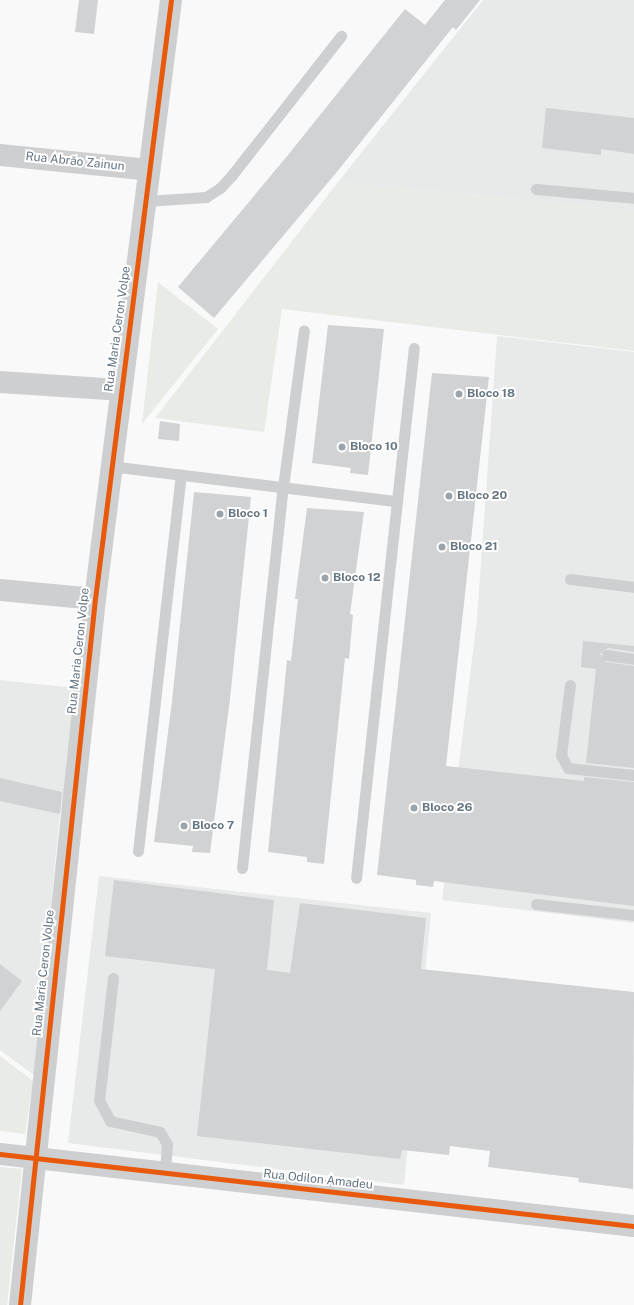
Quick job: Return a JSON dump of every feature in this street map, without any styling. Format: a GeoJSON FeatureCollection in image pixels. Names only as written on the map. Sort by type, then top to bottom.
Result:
{"type":"FeatureCollection","features":[{"type":"Feature","properties":{"kind":"street","name":"Rua Maria Ceron Volpe"},"geometry":{"type":"LineString","coordinates":[[20,1305],[94,599],[119,390],[146,201],[171,0]]}},
{"type":"Feature","properties":{"kind":"street","name":"Rua Abrão Zainun"},"geometry":{"type":"LineString","coordinates":[[0,155],[149,170]]}},
{"type":"Feature","properties":{"kind":"street"},"geometry":{"type":"LineString","coordinates":[[0,382],[119,390]]}},
{"type":"Feature","properties":{"kind":"street"},"geometry":{"type":"LineString","coordinates":[[0,590],[94,599]]}},
{"type":"Feature","properties":{"kind":"street","name":"Rua Odilon Amadeu"},"geometry":{"type":"LineString","coordinates":[[0,1154],[634,1226]]}},
{"type":"Feature","properties":{"kind":"lane"},"geometry":{"type":"LineString","coordinates":[[146,201],[206,197],[220,188],[232,175],[341,36]]}},
{"type":"Feature","properties":{"kind":"lane"},"geometry":{"type":"LineString","coordinates":[[536,189],[634,198]]}},
{"type":"Feature","properties":{"kind":"lane"},"geometry":{"type":"LineString","coordinates":[[242,868],[283,487],[304,330]]}},
{"type":"Feature","properties":{"kind":"lane"},"geometry":{"type":"LineString","coordinates":[[356,878],[414,348]]}},
{"type":"Feature","properties":{"kind":"lane"},"geometry":{"type":"LineString","coordinates":[[110,466],[397,501]]}},
{"type":"Feature","properties":{"kind":"lane"},"geometry":{"type":"LineString","coordinates":[[138,851],[181,474]]}},
{"type":"Feature","properties":{"kind":"lane"},"geometry":{"type":"LineString","coordinates":[[570,579],[634,587]]}},
{"type":"Feature","properties":{"kind":"lane"},"geometry":{"type":"LineString","coordinates":[[607,655],[634,659]]}},
{"type":"Feature","properties":{"kind":"lane"},"geometry":{"type":"LineString","coordinates":[[570,685],[561,755],[568,768],[634,775]]}},
{"type":"Feature","properties":{"kind":"lane"},"geometry":{"type":"LineString","coordinates":[[536,904],[634,915]]}},
{"type":"Feature","properties":{"kind":"lane"},"geometry":{"type":"LineString","coordinates":[[113,978],[100,1100],[110,1121],[160,1132],[167,1144],[165,1173]]}},
{"type":"Feature","properties":{"kind":"shaded area"},"geometry":{"type":"Polygon","coordinates":[[[483,0],[634,0],[634,211],[338,182],[483,0]]]}},
{"type":"Feature","properties":{"kind":"shaded area"},"geometry":{"type":"Polygon","coordinates":[[[338,182],[634,211],[634,351],[282,309],[264,432],[155,418],[338,182]]]}},
{"type":"Feature","properties":{"kind":"shaded area"},"geometry":{"type":"Polygon","coordinates":[[[158,282],[218,329],[142,424],[158,282]]]}},
{"type":"Feature","properties":{"kind":"shaded area"},"geometry":{"type":"Polygon","coordinates":[[[497,336],[634,352],[634,923],[442,900],[477,619],[497,336]]]}},
{"type":"Feature","properties":{"kind":"shaded area"},"geometry":{"type":"Polygon","coordinates":[[[0,680],[75,688],[65,792],[60,814],[34,1075],[0,1050],[0,680]]]}},
{"type":"Feature","properties":{"kind":"shaded area"},"geometry":{"type":"Polygon","coordinates":[[[99,876],[431,913],[404,1185],[68,1143],[99,876]]]}},
{"type":"Feature","properties":{"kind":"shaded area"},"geometry":{"type":"Polygon","coordinates":[[[0,1056],[33,1081],[25,1134],[0,1131],[0,1056]]]}},
{"type":"Feature","properties":{"kind":"shaded area"},"geometry":{"type":"Polygon","coordinates":[[[0,1167],[22,1169],[7,1305],[0,1305],[0,1167]]]}},
{"type":"Feature","properties":{"kind":"building"},"geometry":{"type":"Polygon","coordinates":[[[79,0],[98,0],[94,34],[75,32],[79,0]]]}},
{"type":"Feature","properties":{"kind":"building"},"geometry":{"type":"Polygon","coordinates":[[[445,0],[480,0],[456,30],[453,27],[336,173],[214,318],[178,287],[288,155],[405,9],[425,25],[445,0]]]}},
{"type":"Feature","properties":{"kind":"building"},"geometry":{"type":"Polygon","coordinates":[[[546,108],[634,118],[634,154],[601,149],[601,155],[542,148],[546,108]]]}},
{"type":"Feature","properties":{"kind":"building"},"geometry":{"type":"Polygon","coordinates":[[[328,325],[384,329],[368,475],[350,473],[351,468],[312,463],[328,325]]]}},
{"type":"Feature","properties":{"kind":"building"},"geometry":{"type":"Polygon","coordinates":[[[432,373],[489,377],[446,766],[584,781],[584,777],[634,782],[634,906],[434,881],[433,887],[416,885],[416,880],[377,875],[432,373]]]}},
{"type":"Feature","properties":{"kind":"building"},"geometry":{"type":"Polygon","coordinates":[[[160,421],[180,424],[179,441],[158,439],[160,421]]]}},
{"type":"Feature","properties":{"kind":"building"},"geometry":{"type":"Polygon","coordinates":[[[194,492],[251,497],[230,699],[210,853],[192,852],[193,846],[154,842],[172,701],[194,492]]]}},
{"type":"Feature","properties":{"kind":"building"},"geometry":{"type":"Polygon","coordinates":[[[307,508],[364,512],[350,614],[353,615],[349,659],[345,658],[324,864],[307,862],[307,857],[268,852],[287,660],[291,661],[298,599],[295,599],[307,508]]]}},
{"type":"Feature","properties":{"kind":"building"},"geometry":{"type":"Polygon","coordinates":[[[583,641],[634,646],[634,652],[608,648],[600,654],[606,662],[634,666],[634,768],[586,763],[596,669],[581,667],[583,641]]]}},
{"type":"Feature","properties":{"kind":"building"},"geometry":{"type":"Polygon","coordinates":[[[0,778],[62,792],[60,814],[0,801],[0,778]]]}},
{"type":"Feature","properties":{"kind":"building"},"geometry":{"type":"Polygon","coordinates":[[[114,880],[274,900],[267,970],[290,973],[300,903],[426,918],[421,969],[634,992],[633,1189],[578,1182],[579,1178],[488,1167],[490,1151],[450,1146],[449,1155],[402,1150],[400,1159],[197,1136],[215,969],[105,956],[114,880]]]}},
{"type":"Feature","properties":{"kind":"building"},"geometry":{"type":"Polygon","coordinates":[[[0,964],[22,981],[0,1011],[0,964]]]}},
{"type":"Feature","properties":{"kind":"cycle path"},"geometry":{"type":"LineString","coordinates":[[20,1305],[95,599],[171,0]]}},
{"type":"Feature","properties":{"kind":"cycle path"},"geometry":{"type":"LineString","coordinates":[[0,1154],[634,1226]]}},
{"type":"Feature","properties":{"kind":"place","name":"Bloco 18"},"geometry":{"type":"Point","coordinates":[459,394]}},
{"type":"Feature","properties":{"kind":"place","name":"Bloco 10"},"geometry":{"type":"Point","coordinates":[342,447]}},
{"type":"Feature","properties":{"kind":"place","name":"Bloco 20"},"geometry":{"type":"Point","coordinates":[449,496]}},
{"type":"Feature","properties":{"kind":"place","name":"Bloco 1"},"geometry":{"type":"Point","coordinates":[220,514]}},
{"type":"Feature","properties":{"kind":"place","name":"Bloco 21"},"geometry":{"type":"Point","coordinates":[442,547]}},
{"type":"Feature","properties":{"kind":"place","name":"Bloco 12"},"geometry":{"type":"Point","coordinates":[325,578]}},
{"type":"Feature","properties":{"kind":"place","name":"Bloco 26"},"geometry":{"type":"Point","coordinates":[414,808]}},
{"type":"Feature","properties":{"kind":"place","name":"Bloco 7"},"geometry":{"type":"Point","coordinates":[184,826]}}]}
